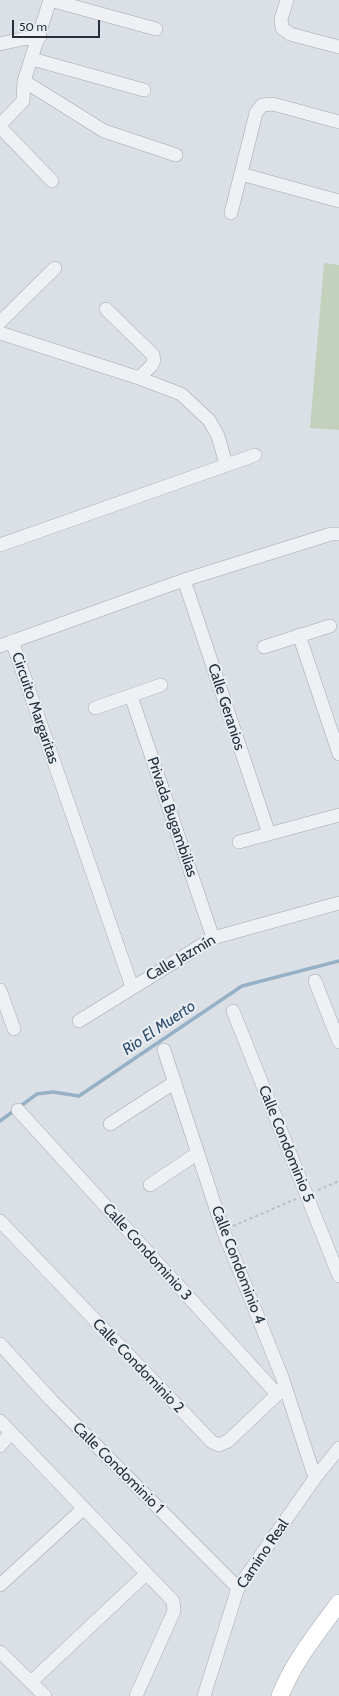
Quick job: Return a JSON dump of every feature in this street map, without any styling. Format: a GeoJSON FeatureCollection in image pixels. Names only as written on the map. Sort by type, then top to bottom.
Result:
{"type":"FeatureCollection","features":[{"type":"Feature","properties":{"kind":"main road"},"geometry":{"type":"LineString","coordinates":[[280,1696],[287,1678],[303,1652],[339,1603]]}},
{"type":"Feature","properties":{"kind":"street"},"geometry":{"type":"LineString","coordinates":[[52,181],[1,128],[0,125],[23,101],[24,81],[40,37],[50,0],[156,29]]}},
{"type":"Feature","properties":{"kind":"street"},"geometry":{"type":"LineString","coordinates":[[287,0],[281,19],[282,28],[290,34],[339,47]]}},
{"type":"Feature","properties":{"kind":"street"},"geometry":{"type":"LineString","coordinates":[[0,44],[40,37]]}},
{"type":"Feature","properties":{"kind":"street"},"geometry":{"type":"LineString","coordinates":[[32,59],[144,90]]}},
{"type":"Feature","properties":{"kind":"street"},"geometry":{"type":"LineString","coordinates":[[24,81],[104,131],[176,154]]}},
{"type":"Feature","properties":{"kind":"street"},"geometry":{"type":"LineString","coordinates":[[231,213],[256,113],[262,105],[273,104],[339,122]]}},
{"type":"Feature","properties":{"kind":"street"},"geometry":{"type":"LineString","coordinates":[[241,174],[339,201]]}},
{"type":"Feature","properties":{"kind":"street"},"geometry":{"type":"LineString","coordinates":[[0,322],[55,268]]}},
{"type":"Feature","properties":{"kind":"street"},"geometry":{"type":"LineString","coordinates":[[106,309],[153,355],[154,360],[152,365],[139,378]]}},
{"type":"Feature","properties":{"kind":"street"},"geometry":{"type":"LineString","coordinates":[[0,333],[139,378],[181,394],[198,408],[209,420],[218,436],[226,464]]}},
{"type":"Feature","properties":{"kind":"street"},"geometry":{"type":"LineString","coordinates":[[0,545],[255,455]]}},
{"type":"Feature","properties":{"kind":"street","name":"Circuito Margaritas"},"geometry":{"type":"LineString","coordinates":[[132,987],[6,644],[184,580],[331,534],[339,534]]}},
{"type":"Feature","properties":{"kind":"street","name":"Calle Geranios"},"geometry":{"type":"LineString","coordinates":[[184,580],[269,834]]}},
{"type":"Feature","properties":{"kind":"street"},"geometry":{"type":"LineString","coordinates":[[264,647],[330,626]]}},
{"type":"Feature","properties":{"kind":"street"},"geometry":{"type":"LineString","coordinates":[[299,635],[339,754]]}},
{"type":"Feature","properties":{"kind":"street"},"geometry":{"type":"LineString","coordinates":[[95,708],[161,685]]}},
{"type":"Feature","properties":{"kind":"street","name":"Privada Bugambilias"},"geometry":{"type":"LineString","coordinates":[[131,696],[213,938]]}},
{"type":"Feature","properties":{"kind":"street"},"geometry":{"type":"LineString","coordinates":[[239,842],[339,815]]}},
{"type":"Feature","properties":{"kind":"street","name":"Calle Jazmín"},"geometry":{"type":"LineString","coordinates":[[79,1021],[213,938],[339,903]]}},
{"type":"Feature","properties":{"kind":"street"},"geometry":{"type":"LineString","coordinates":[[315,981],[339,1042]]}},
{"type":"Feature","properties":{"kind":"street"},"geometry":{"type":"LineString","coordinates":[[0,990],[14,1029]]}},
{"type":"Feature","properties":{"kind":"street","name":"Calle Condominio 5"},"geometry":{"type":"LineString","coordinates":[[233,1011],[339,1276]]}},
{"type":"Feature","properties":{"kind":"street","name":"Calle Condominio 4"},"geometry":{"type":"LineString","coordinates":[[164,1050],[223,1230],[282,1377],[281,1391],[315,1478]]}},
{"type":"Feature","properties":{"kind":"street"},"geometry":{"type":"LineString","coordinates":[[110,1124],[174,1082]]}},
{"type":"Feature","properties":{"kind":"street","name":"Calle Condominio 3"},"geometry":{"type":"LineString","coordinates":[[18,1110],[281,1391]]}},
{"type":"Feature","properties":{"kind":"street"},"geometry":{"type":"LineString","coordinates":[[150,1185],[198,1153]]}},
{"type":"Feature","properties":{"kind":"street","name":"Calle Condominio 2"},"geometry":{"type":"LineString","coordinates":[[0,1221],[212,1442],[219,1445],[228,1441],[281,1391]]}},
{"type":"Feature","properties":{"kind":"street","name":"Calle Condominio 1"},"geometry":{"type":"LineString","coordinates":[[0,1344],[51,1400],[238,1588]]}},
{"type":"Feature","properties":{"kind":"street"},"geometry":{"type":"LineString","coordinates":[[0,1421],[173,1602],[175,1606],[136,1696]]}},
{"type":"Feature","properties":{"kind":"street"},"geometry":{"type":"LineString","coordinates":[[0,1446],[11,1432]]}},
{"type":"Feature","properties":{"kind":"street","name":"Camino Real"},"geometry":{"type":"LineString","coordinates":[[204,1696],[238,1588],[315,1478],[339,1448]]}},
{"type":"Feature","properties":{"kind":"street"},"geometry":{"type":"LineString","coordinates":[[0,1585],[83,1509]]}},
{"type":"Feature","properties":{"kind":"street"},"geometry":{"type":"LineString","coordinates":[[31,1682],[146,1574]]}},
{"type":"Feature","properties":{"kind":"street"},"geometry":{"type":"LineString","coordinates":[[0,1652],[45,1696]]}},
{"type":"Feature","properties":{"kind":"path"},"geometry":{"type":"LineString","coordinates":[[223,1230],[339,1181]]}},
{"type":"Feature","properties":{"kind":"green space"},"geometry":{"type":"Polygon","coordinates":[[[324,263],[339,265],[339,430],[310,428],[324,263]]]}},
{"type":"Feature","properties":{"kind":"waterway","name":"Rio El Muerto"},"geometry":{"type":"LineString","coordinates":[[0,1121],[37,1094],[53,1092],[79,1096],[242,986],[339,961]]}}]}
